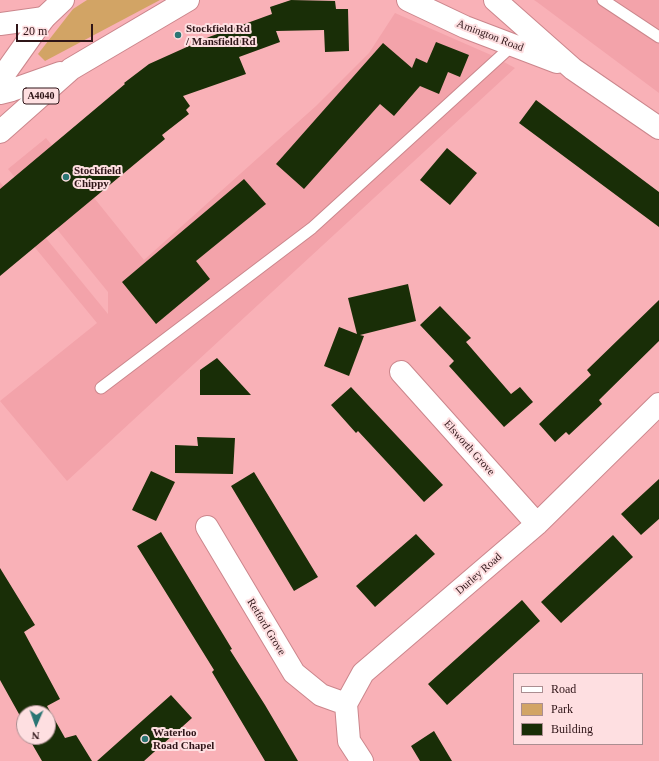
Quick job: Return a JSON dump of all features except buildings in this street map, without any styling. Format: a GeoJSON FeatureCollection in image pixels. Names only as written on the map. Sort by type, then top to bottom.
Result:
{"type":"FeatureCollection","features":[{"type":"Feature","properties":{"kind":"street"},"geometry":{"type":"LineString","coordinates":[[0,80],[44,18],[64,0]]}},
{"type":"Feature","properties":{"kind":"street","name":"A4040"},"geometry":{"type":"LineString","coordinates":[[0,132],[71,69],[168,10],[188,0]]}},
{"type":"Feature","properties":{"kind":"street","name":"Amington Road"},"geometry":{"type":"LineString","coordinates":[[408,0],[465,27],[513,44],[574,69]]}},
{"type":"Feature","properties":{"kind":"street","name":"Amington Road"},"geometry":{"type":"LineString","coordinates":[[495,0],[574,69],[659,128]]}},
{"type":"Feature","properties":{"kind":"street"},"geometry":{"type":"LineString","coordinates":[[0,24],[44,18]]}},
{"type":"Feature","properties":{"kind":"street"},"geometry":{"type":"LineString","coordinates":[[0,93],[71,69]]}},
{"type":"Feature","properties":{"kind":"street","name":"Elsworth Grove"},"geometry":{"type":"LineString","coordinates":[[400,372],[537,524]]}},
{"type":"Feature","properties":{"kind":"street","name":"Durley Road"},"geometry":{"type":"LineString","coordinates":[[346,704],[364,673],[537,524],[659,404]]}},
{"type":"Feature","properties":{"kind":"street","name":"Retford Grove"},"geometry":{"type":"LineString","coordinates":[[207,527],[294,673],[322,695],[346,704]]}},
{"type":"Feature","properties":{"kind":"street"},"geometry":{"type":"LineString","coordinates":[[346,704],[349,741],[362,761]]}},
{"type":"Feature","properties":{"kind":"lane"},"geometry":{"type":"LineString","coordinates":[[603,0],[659,37]]}},
{"type":"Feature","properties":{"kind":"lane"},"geometry":{"type":"LineString","coordinates":[[100,388],[312,228],[513,44]]}},
{"type":"Feature","properties":{"kind":"shaded area"},"geometry":{"type":"Polygon","coordinates":[[[534,0],[659,0],[659,93],[537,2],[534,0]]]}},
{"type":"Feature","properties":{"kind":"shaded area"},"geometry":{"type":"Polygon","coordinates":[[[395,13],[491,55],[515,68],[67,481],[0,401],[97,323],[0,205],[0,182],[108,314],[108,292],[8,169],[46,138],[144,260],[316,106],[369,53],[395,13]]]}},
{"type":"Feature","properties":{"kind":"green space"},"geometry":{"type":"Polygon","coordinates":[[[87,0],[160,0],[45,61],[38,54],[73,9],[87,0]]]}},
{"type":"Feature","properties":{"kind":"place","name":"Stockfield Rd / Mansfield Rd"},"geometry":{"type":"Point","coordinates":[178,35]}},
{"type":"Feature","properties":{"kind":"place","name":"Stockfield Chippy"},"geometry":{"type":"Point","coordinates":[66,177]}},
{"type":"Feature","properties":{"kind":"place","name":"Waterloo Road Chapel"},"geometry":{"type":"Point","coordinates":[145,739]}}]}
